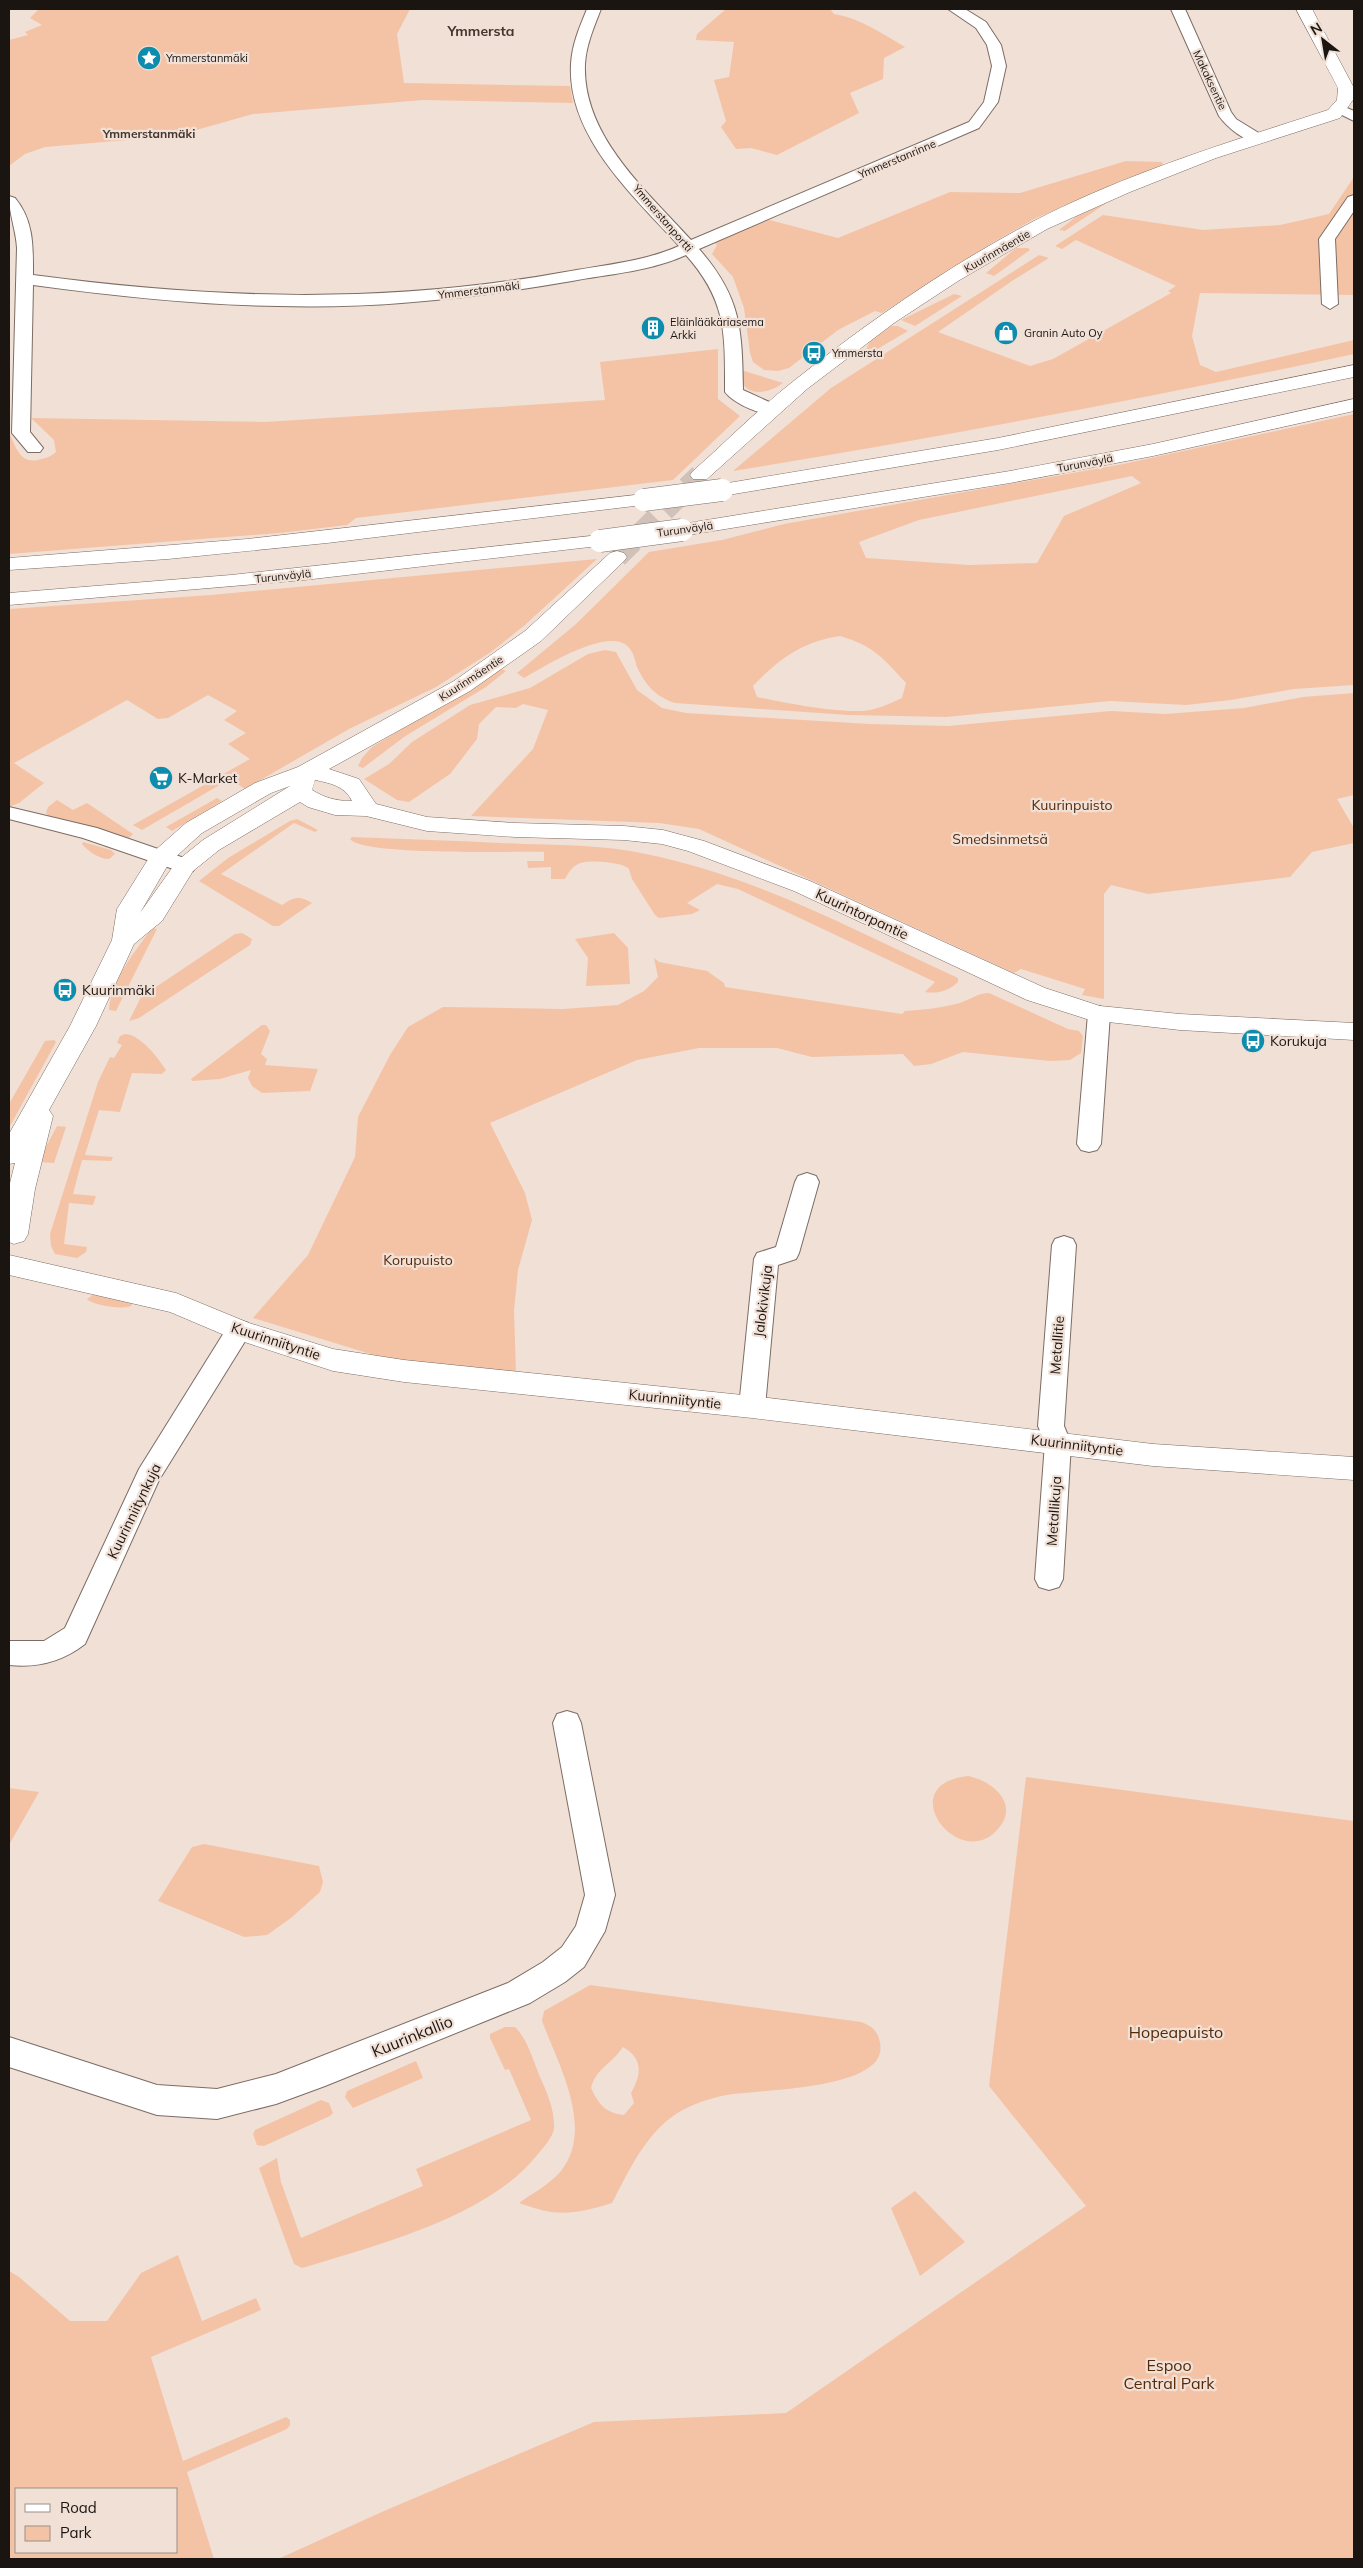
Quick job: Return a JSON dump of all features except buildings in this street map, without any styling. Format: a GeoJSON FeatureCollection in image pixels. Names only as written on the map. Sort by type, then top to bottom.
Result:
{"type":"FeatureCollection","features":[{"type":"Feature","properties":{"kind":"main road"},"geometry":{"type":"LineString","coordinates":[[1304,9],[1346,88],[1345,100],[1349,112]]}},
{"type":"Feature","properties":{"kind":"main road","name":"Kuurinmäentie"},"geometry":{"type":"LineString","coordinates":[[700,476],[800,386],[887,319],[952,277],[1042,225],[1124,188],[1257,138],[1349,112]]}},
{"type":"Feature","properties":{"kind":"main road"},"geometry":{"type":"LineString","coordinates":[[9,564],[240,546],[440,526],[722,490],[998,444],[1354,371]]}},
{"type":"Feature","properties":{"kind":"main road","name":"Turunväylä"},"geometry":{"type":"LineString","coordinates":[[9,599],[249,580],[600,541],[682,530],[1010,477],[1153,450],[1354,405]]}},
{"type":"Feature","properties":{"kind":"main road","name":"Kuurinmäentie"},"geometry":{"type":"LineString","coordinates":[[124,940],[153,915],[185,866],[211,845],[303,782],[462,686],[502,659],[534,636],[617,557]]}},
{"type":"Feature","properties":{"kind":"main road"},"geometry":{"type":"LineString","coordinates":[[303,782],[340,777],[361,793],[366,809]]}},
{"type":"Feature","properties":{"kind":"main road","name":"Kuurinmäentie"},"geometry":{"type":"LineString","coordinates":[[9,1155],[44,1099],[83,1026],[124,940],[129,909],[160,858],[194,828],[244,798],[263,788],[303,782]]}},
{"type":"Feature","properties":{"kind":"main road","name":"Kuurintorpantie"},"geometry":{"type":"LineString","coordinates":[[303,782],[316,802],[335,808],[366,809],[427,824],[515,830],[624,833],[663,837],[696,846],[802,886],[1036,994],[1099,1014],[1180,1022],[1354,1032]]}},
{"type":"Feature","properties":{"kind":"main road","name":"Kuurinmäentie"},"geometry":{"type":"LineString","coordinates":[[10,1236],[20,1191],[32,1157],[44,1099]]}},
{"type":"Feature","properties":{"kind":"main road","name":"Kuurinniityntie"},"geometry":{"type":"LineString","coordinates":[[9,1265],[176,1303],[239,1330],[334,1360],[404,1372],[752,1407],[1233,1462],[1354,1469]]}},
{"type":"Feature","properties":{"kind":"street","name":"Ymmerstanportti"},"geometry":{"type":"LineString","coordinates":[[594,9],[583,37],[578,70],[583,105],[600,144],[711,272],[726,302],[734,359],[734,392],[751,402],[772,410]]}},
{"type":"Feature","properties":{"kind":"street","name":"Ymmerstanrinne"},"geometry":{"type":"LineString","coordinates":[[690,248],[702,240],[974,125],[991,102],[999,66],[994,45],[981,25],[955,9]]}},
{"type":"Feature","properties":{"kind":"street","name":"Makaksentie"},"geometry":{"type":"LineString","coordinates":[[1178,9],[1224,113],[1232,122],[1257,138]]}},
{"type":"Feature","properties":{"kind":"street"},"geometry":{"type":"LineString","coordinates":[[1330,304],[1327,239],[1354,200]]}},
{"type":"Feature","properties":{"kind":"street"},"geometry":{"type":"LineString","coordinates":[[9,201],[21,216],[24,230],[21,433],[34,448]]}},
{"type":"Feature","properties":{"kind":"street","name":"Ymmerstanmäki"},"geometry":{"type":"LineString","coordinates":[[24,280],[164,296],[236,300],[349,301],[498,289],[669,258],[690,248]]}},
{"type":"Feature","properties":{"kind":"street"},"geometry":{"type":"LineString","coordinates":[[9,813],[90,833],[185,866]]}},
{"type":"Feature","properties":{"kind":"street"},"geometry":{"type":"LineString","coordinates":[[1088,1144],[1099,1014]]}},
{"type":"Feature","properties":{"kind":"street","name":"Jalokivikuja"},"geometry":{"type":"LineString","coordinates":[[752,1407],[766,1260],[787,1253],[807,1182]]}},
{"type":"Feature","properties":{"kind":"street","name":"Metallitie"},"geometry":{"type":"LineString","coordinates":[[1058,1443],[1051,1426],[1064,1245]]}},
{"type":"Feature","properties":{"kind":"street","name":"Kuurinniitynkuja"},"geometry":{"type":"LineString","coordinates":[[9,1653],[34,1655],[51,1652],[75,1636],[148,1476],[239,1330]]}},
{"type":"Feature","properties":{"kind":"street","name":"Metallikuja"},"geometry":{"type":"LineString","coordinates":[[1049,1579],[1058,1443]]}},
{"type":"Feature","properties":{"kind":"street","name":"Kuurinkallio"},"geometry":{"type":"LineString","coordinates":[[9,2052],[157,2100],[217,2104],[276,2089],[317,2074],[519,1993],[554,1972],[573,1957],[590,1931],[600,1895],[567,1723]]}},
{"type":"Feature","properties":{"kind":"green space"},"geometry":{"type":"Polygon","coordinates":[[[39,9],[410,9],[397,34],[404,83],[570,86],[573,103],[423,100],[253,114],[175,136],[45,147],[25,154],[9,166],[9,40],[28,35],[25,32],[42,25],[30,18],[39,9]]]}},
{"type":"Feature","properties":{"kind":"green space"},"geometry":{"type":"Polygon","coordinates":[[[726,9],[830,9],[834,14],[862,23],[905,47],[884,58],[883,79],[850,93],[859,113],[777,155],[751,148],[736,149],[721,127],[726,121],[714,80],[729,77],[734,42],[696,40],[697,34],[726,9]]]}},
{"type":"Feature","properties":{"kind":"green space"},"geometry":{"type":"Polygon","coordinates":[[[1126,161],[1162,162],[1163,165],[1036,218],[992,243],[882,313],[875,311],[838,330],[789,368],[778,371],[764,370],[753,362],[744,308],[733,277],[712,254],[717,245],[712,240],[762,218],[838,238],[950,192],[1020,193],[1126,161]]]}},
{"type":"Feature","properties":{"kind":"green space"},"geometry":{"type":"Polygon","coordinates":[[[1354,177],[1354,295],[1200,293],[1192,336],[1200,365],[1216,372],[1354,340],[1354,354],[1044,416],[889,445],[733,471],[831,388],[1039,255],[1049,258],[938,332],[1030,366],[1053,359],[1171,293],[1168,291],[1176,286],[1076,240],[1062,249],[1055,246],[1103,215],[1203,230],[1280,225],[1329,214],[1354,177]]]}},
{"type":"Feature","properties":{"kind":"green space"},"geometry":{"type":"Polygon","coordinates":[[[1108,202],[1065,231],[1059,230],[1077,216],[1108,202]]]}},
{"type":"Feature","properties":{"kind":"green space"},"geometry":{"type":"Polygon","coordinates":[[[1016,248],[1028,248],[1030,250],[994,276],[986,273],[1016,248]]]}},
{"type":"Feature","properties":{"kind":"green space"},"geometry":{"type":"Polygon","coordinates":[[[954,294],[962,296],[915,326],[901,320],[954,294]]]}},
{"type":"Feature","properties":{"kind":"green space"},"geometry":{"type":"Polygon","coordinates":[[[891,326],[898,326],[908,331],[862,358],[870,341],[891,326]]]}},
{"type":"Feature","properties":{"kind":"green space"},"geometry":{"type":"Polygon","coordinates":[[[718,349],[718,399],[740,416],[673,480],[356,518],[347,525],[280,533],[9,554],[9,432],[20,454],[28,460],[45,458],[56,452],[54,440],[31,418],[265,422],[605,400],[600,362],[718,349]]]}},
{"type":"Feature","properties":{"kind":"green space"},"geometry":{"type":"Polygon","coordinates":[[[741,370],[783,383],[767,391],[756,392],[745,387],[741,382],[741,370]]]}},
{"type":"Feature","properties":{"kind":"green space"},"geometry":{"type":"Polygon","coordinates":[[[1354,414],[1354,685],[1294,689],[1231,700],[1186,705],[1110,701],[946,717],[848,715],[675,703],[652,690],[637,667],[630,649],[621,642],[609,641],[594,644],[561,657],[524,678],[517,673],[576,624],[649,552],[722,540],[784,524],[1123,464],[1354,414]],[[1132,476],[919,520],[859,542],[866,558],[969,565],[1037,563],[1064,516],[1141,483],[1132,476]],[[840,636],[814,642],[782,659],[753,686],[757,697],[809,707],[850,711],[872,709],[902,698],[906,683],[891,667],[870,649],[840,636]]]}},
{"type":"Feature","properties":{"kind":"green space"},"geometry":{"type":"Polygon","coordinates":[[[597,559],[525,625],[491,652],[436,687],[349,729],[245,789],[230,779],[142,830],[133,825],[250,759],[228,744],[246,733],[224,720],[237,711],[208,695],[168,718],[158,719],[127,700],[14,763],[44,783],[19,803],[9,807],[9,609],[211,595],[597,559]]]}},
{"type":"Feature","properties":{"kind":"green space","name":"Smedsinmetsä"},"geometry":{"type":"Polygon","coordinates":[[[605,650],[616,652],[637,690],[662,708],[686,713],[870,724],[948,726],[1111,711],[1165,714],[1244,708],[1303,697],[1354,693],[1354,795],[1337,799],[1354,828],[1354,843],[1312,852],[1290,877],[1148,894],[1111,885],[1104,894],[1104,999],[1082,995],[1085,989],[1021,969],[1014,973],[699,829],[659,823],[471,816],[533,749],[548,710],[523,704],[516,708],[496,707],[479,724],[477,739],[450,774],[409,802],[397,800],[364,779],[389,764],[412,742],[470,705],[530,688],[588,654],[605,650]]]}},
{"type":"Feature","properties":{"kind":"green space"},"geometry":{"type":"Polygon","coordinates":[[[501,669],[506,671],[486,687],[404,737],[363,768],[358,766],[362,758],[372,747],[501,669]]]}},
{"type":"Feature","properties":{"kind":"green space"},"geometry":{"type":"Polygon","coordinates":[[[217,798],[222,801],[172,831],[166,827],[217,798]]]}},
{"type":"Feature","properties":{"kind":"green space"},"geometry":{"type":"Polygon","coordinates":[[[57,800],[73,810],[87,803],[133,834],[128,839],[51,819],[46,813],[48,807],[57,800]]]}},
{"type":"Feature","properties":{"kind":"green space"},"geometry":{"type":"Polygon","coordinates":[[[297,819],[318,830],[315,832],[294,823],[221,874],[282,905],[297,898],[312,903],[279,926],[273,926],[199,881],[228,858],[290,821],[297,819]]]}},
{"type":"Feature","properties":{"kind":"green space"},"geometry":{"type":"Polygon","coordinates":[[[352,837],[568,845],[600,847],[646,854],[727,876],[805,907],[958,978],[958,982],[951,988],[943,991],[925,992],[935,982],[738,889],[717,884],[687,903],[700,910],[692,914],[659,918],[655,915],[632,879],[629,869],[612,863],[583,862],[574,867],[565,879],[551,879],[551,867],[528,868],[527,861],[544,861],[544,852],[473,852],[381,848],[361,844],[350,839],[352,837]]]}},
{"type":"Feature","properties":{"kind":"green space"},"geometry":{"type":"Polygon","coordinates":[[[83,842],[111,850],[115,854],[109,859],[102,858],[88,850],[82,844],[83,842]]]}},
{"type":"Feature","properties":{"kind":"green space"},"geometry":{"type":"Polygon","coordinates":[[[152,928],[157,929],[116,1011],[109,1010],[114,988],[119,977],[152,928]]]}},
{"type":"Feature","properties":{"kind":"green space"},"geometry":{"type":"Polygon","coordinates":[[[242,933],[252,939],[250,945],[139,1018],[129,1021],[141,997],[235,934],[242,933]]]}},
{"type":"Feature","properties":{"kind":"green space"},"geometry":{"type":"Polygon","coordinates":[[[614,933],[628,948],[630,984],[586,986],[588,958],[575,939],[614,933]]]}},
{"type":"Feature","properties":{"kind":"green space","name":"Korupuisto"},"geometry":{"type":"Polygon","coordinates":[[[654,958],[659,962],[707,971],[724,983],[725,987],[902,1014],[905,1011],[931,1009],[956,1004],[980,994],[989,993],[1068,1029],[1079,1031],[1083,1036],[1081,1053],[1070,1060],[1050,1061],[963,1052],[931,1064],[914,1066],[903,1054],[812,1057],[777,1048],[699,1048],[637,1060],[490,1123],[525,1193],[532,1220],[518,1270],[514,1311],[516,1373],[387,1359],[253,1318],[308,1255],[355,1157],[358,1117],[390,1055],[408,1027],[443,1007],[563,1009],[618,1005],[644,991],[658,977],[654,958]]]}},
{"type":"Feature","properties":{"kind":"green space"},"geometry":{"type":"Polygon","coordinates":[[[262,1025],[266,1025],[270,1031],[261,1054],[267,1059],[265,1065],[318,1069],[310,1091],[262,1093],[252,1086],[248,1078],[251,1070],[220,1079],[192,1081],[191,1079],[262,1025]]]}},
{"type":"Feature","properties":{"kind":"green space"},"geometry":{"type":"Polygon","coordinates":[[[125,1034],[131,1035],[142,1042],[166,1070],[162,1074],[132,1073],[120,1112],[99,1110],[85,1155],[113,1157],[111,1161],[82,1160],[73,1194],[96,1196],[93,1205],[69,1203],[64,1244],[87,1247],[86,1252],[77,1258],[55,1254],[51,1246],[50,1234],[98,1082],[110,1057],[114,1058],[122,1045],[117,1043],[120,1036],[125,1034]]]}},
{"type":"Feature","properties":{"kind":"green space"},"geometry":{"type":"Polygon","coordinates":[[[54,1040],[56,1042],[9,1128],[9,1104],[45,1041],[54,1040]]]}},
{"type":"Feature","properties":{"kind":"green space"},"geometry":{"type":"Polygon","coordinates":[[[57,1126],[66,1127],[54,1163],[38,1162],[57,1126]]]}},
{"type":"Feature","properties":{"kind":"green space"},"geometry":{"type":"Polygon","coordinates":[[[94,1294],[131,1303],[132,1305],[129,1307],[109,1306],[87,1299],[94,1294]]]}},
{"type":"Feature","properties":{"kind":"green space"},"geometry":{"type":"Polygon","coordinates":[[[968,1776],[994,1788],[1001,1795],[1005,1803],[1004,1820],[998,1829],[982,1840],[966,1841],[951,1834],[939,1822],[933,1808],[935,1794],[946,1782],[968,1776]]]}},
{"type":"Feature","properties":{"kind":"green space","name":"Espoo Central Park"},"geometry":{"type":"Polygon","coordinates":[[[1026,1777],[1354,1821],[1354,2559],[278,2559],[384,2511],[594,2422],[786,2413],[1086,2206],[989,2086],[1026,1777]]]}},
{"type":"Feature","properties":{"kind":"green space"},"geometry":{"type":"Polygon","coordinates":[[[9,1788],[39,1792],[9,1845],[9,1788]]]}},
{"type":"Feature","properties":{"kind":"green space"},"geometry":{"type":"Polygon","coordinates":[[[204,1844],[319,1866],[323,1882],[320,1892],[291,1918],[267,1935],[244,1937],[158,1901],[192,1847],[204,1844]]]}},
{"type":"Feature","properties":{"kind":"green space"},"geometry":{"type":"Polygon","coordinates":[[[590,1985],[861,2022],[874,2030],[878,2035],[880,2043],[877,2059],[864,2071],[844,2079],[791,2089],[727,2095],[691,2106],[664,2123],[643,2147],[612,2203],[575,2212],[544,2211],[519,2203],[557,2176],[571,2154],[575,2135],[570,2096],[542,2021],[544,2011],[590,1985]],[[623,2047],[600,2071],[593,2081],[591,2088],[604,2107],[612,2112],[624,2115],[634,2103],[631,2093],[637,2080],[639,2068],[635,2057],[623,2047]]]}},
{"type":"Feature","properties":{"kind":"green space"},"geometry":{"type":"Polygon","coordinates":[[[505,2027],[515,2027],[520,2032],[530,2050],[552,2108],[554,2128],[552,2135],[538,2154],[517,2176],[491,2195],[461,2212],[396,2238],[302,2268],[294,2264],[259,2168],[277,2158],[281,2182],[301,2238],[423,2186],[416,2169],[531,2120],[509,2069],[505,2070],[490,2038],[490,2034],[505,2027]]]}},
{"type":"Feature","properties":{"kind":"green space"},"geometry":{"type":"Polygon","coordinates":[[[416,2061],[423,2078],[353,2108],[345,2097],[347,2091],[416,2061]]]}},
{"type":"Feature","properties":{"kind":"green space"},"geometry":{"type":"Polygon","coordinates":[[[321,2100],[329,2103],[333,2113],[330,2116],[264,2146],[257,2145],[253,2134],[255,2130],[321,2100]]]}},
{"type":"Feature","properties":{"kind":"green space"},"geometry":{"type":"Polygon","coordinates":[[[915,2191],[965,2242],[920,2276],[891,2208],[915,2191]]]}},
{"type":"Feature","properties":{"kind":"green space"},"geometry":{"type":"Polygon","coordinates":[[[178,2255],[202,2321],[256,2298],[261,2310],[151,2357],[183,2461],[286,2417],[290,2420],[290,2425],[287,2429],[187,2472],[214,2559],[9,2559],[9,2271],[19,2277],[70,2321],[107,2321],[141,2273],[178,2255]]]}},
{"type":"Feature","properties":{"kind":"tunnel"},"geometry":{"type":"LineString","coordinates":[[617,557],[700,475]]}},
{"type":"Feature","properties":{"kind":"place","name":"Ymmerstanmäki"},"geometry":{"type":"Point","coordinates":[149,58]}},
{"type":"Feature","properties":{"kind":"place","name":"Eläinlääkäriasema Arkki"},"geometry":{"type":"Point","coordinates":[653,328]}},
{"type":"Feature","properties":{"kind":"place","name":"Granin Auto Oy"},"geometry":{"type":"Point","coordinates":[1006,333]}},
{"type":"Feature","properties":{"kind":"place","name":"Ymmersta"},"geometry":{"type":"Point","coordinates":[814,353]}},
{"type":"Feature","properties":{"kind":"place","name":"K-Market"},"geometry":{"type":"Point","coordinates":[161,778]}},
{"type":"Feature","properties":{"kind":"place","name":"Kuurinmäki"},"geometry":{"type":"Point","coordinates":[65,990]}},
{"type":"Feature","properties":{"kind":"place","name":"Korukuja"},"geometry":{"type":"Point","coordinates":[1253,1041]}},
{"type":"Feature","properties":{"kind":"district","name":"Ymmersta"},"geometry":{"type":"Point","coordinates":[481,31]}},
{"type":"Feature","properties":{"kind":"district","name":"Ymmerstanmäki"},"geometry":{"type":"Point","coordinates":[149,133]}},
{"type":"Feature","properties":{"kind":"park label","name":"Kuurinpuisto"},"geometry":{"type":"Point","coordinates":[1072,805]}},
{"type":"Feature","properties":{"kind":"park label","name":"Hopeapuisto"},"geometry":{"type":"Point","coordinates":[1176,2032]}}]}
